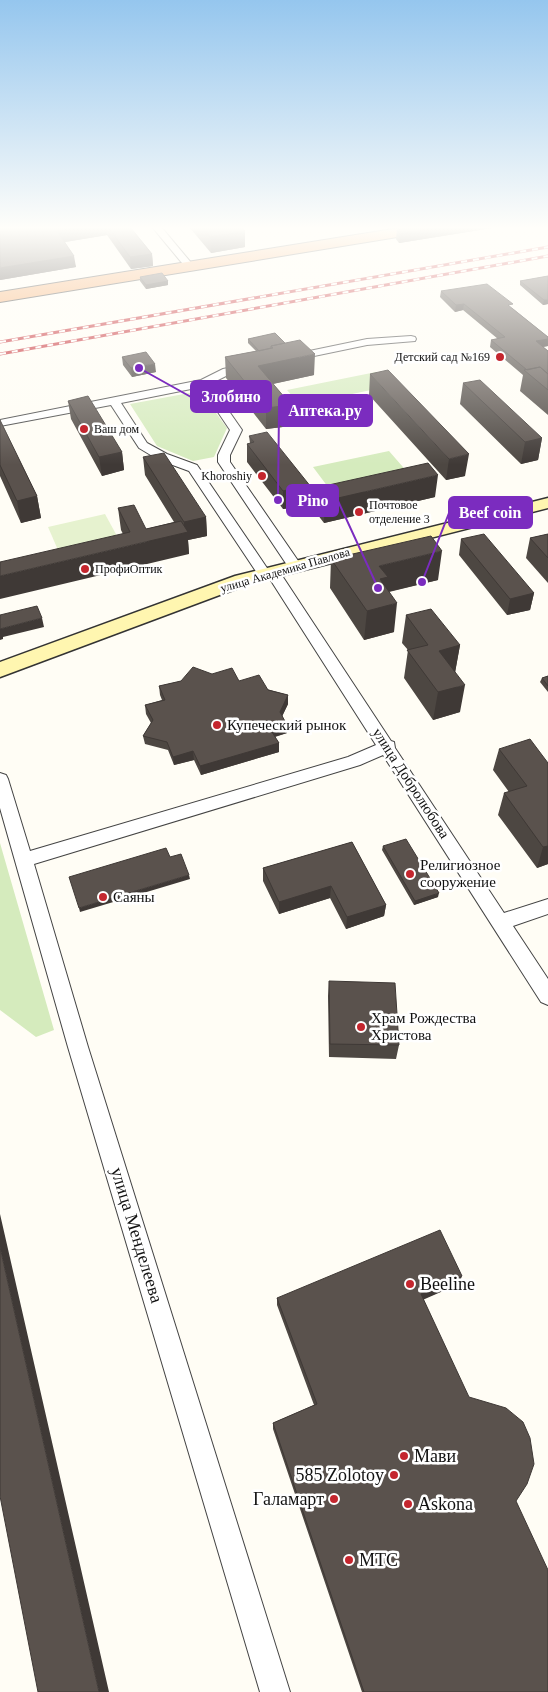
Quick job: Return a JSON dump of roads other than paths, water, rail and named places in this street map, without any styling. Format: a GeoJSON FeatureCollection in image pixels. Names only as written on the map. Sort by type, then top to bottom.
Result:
{"type":"FeatureCollection","features":[{"type":"Feature","properties":{"kind":"main road","name":"улица Академика Павлова"},"geometry":{"type":"LineString","coordinates":[[0,670],[172,604],[268,572],[548,503]]}},
{"type":"Feature","properties":{"kind":"street"},"geometry":{"type":"LineString","coordinates":[[282,360],[367,342],[411,339]]}},
{"type":"Feature","properties":{"kind":"street"},"geometry":{"type":"LineString","coordinates":[[0,423],[204,383],[227,371],[254,365]]}},
{"type":"Feature","properties":{"kind":"street"},"geometry":{"type":"LineString","coordinates":[[204,383],[236,430],[224,455],[224,462],[294,565]]}},
{"type":"Feature","properties":{"kind":"street","name":"улица Добролюбова"},"geometry":{"type":"LineString","coordinates":[[114,400],[143,445],[163,457],[193,468],[268,572],[388,746],[548,996]]}},
{"type":"Feature","properties":{"kind":"street"},"geometry":{"type":"LineString","coordinates":[[24,860],[354,761],[388,746]]}},
{"type":"Feature","properties":{"kind":"street","name":"улица Менделеева"},"geometry":{"type":"LineString","coordinates":[[0,779],[78,1047],[275,1692]]}},
{"type":"Feature","properties":{"kind":"street"},"geometry":{"type":"LineString","coordinates":[[501,922],[548,906]]}},
{"type":"Feature","properties":{"kind":"railway"},"geometry":{"type":"LineString","coordinates":[[0,342],[202,307]]}},
{"type":"Feature","properties":{"kind":"railway"},"geometry":{"type":"LineString","coordinates":[[0,354],[263,307]]}},
{"type":"Feature","properties":{"kind":"place","name":"Детский сад №169"},"geometry":{"type":"Point","coordinates":[500,357]}},
{"type":"Feature","properties":{"kind":"place","name":"Злобино"},"geometry":{"type":"Point","coordinates":[139,368]}},
{"type":"Feature","properties":{"kind":"place","name":"Ваш дом"},"geometry":{"type":"Point","coordinates":[84,429]}},
{"type":"Feature","properties":{"kind":"place","name":"Khoroshiy"},"geometry":{"type":"Point","coordinates":[262,476]}},
{"type":"Feature","properties":{"kind":"place","name":"Аптека.ру"},"geometry":{"type":"Point","coordinates":[278,500]}},
{"type":"Feature","properties":{"kind":"place","name":"Почтовое отделение 3"},"geometry":{"type":"Point","coordinates":[359,512]}},
{"type":"Feature","properties":{"kind":"place","name":"ПрофиОптик"},"geometry":{"type":"Point","coordinates":[85,569]}},
{"type":"Feature","properties":{"kind":"place","name":"Beef coin"},"geometry":{"type":"Point","coordinates":[422,582]}},
{"type":"Feature","properties":{"kind":"place","name":"Pino"},"geometry":{"type":"Point","coordinates":[378,588]}},
{"type":"Feature","properties":{"kind":"place","name":"Купеческий рынок"},"geometry":{"type":"Point","coordinates":[217,725]}},
{"type":"Feature","properties":{"kind":"place","name":"Религиозное сооружение"},"geometry":{"type":"Point","coordinates":[410,874]}},
{"type":"Feature","properties":{"kind":"place","name":"Саяны"},"geometry":{"type":"Point","coordinates":[103,897]}},
{"type":"Feature","properties":{"kind":"place","name":"Храм Рождества Христова"},"geometry":{"type":"Point","coordinates":[361,1027]}},
{"type":"Feature","properties":{"kind":"place","name":"Beeline"},"geometry":{"type":"Point","coordinates":[410,1284]}},
{"type":"Feature","properties":{"kind":"place","name":"Мави"},"geometry":{"type":"Point","coordinates":[404,1456]}},
{"type":"Feature","properties":{"kind":"place","name":"585 Zolotoy"},"geometry":{"type":"Point","coordinates":[394,1475]}},
{"type":"Feature","properties":{"kind":"place","name":"Галамарт"},"geometry":{"type":"Point","coordinates":[334,1499]}},
{"type":"Feature","properties":{"kind":"place","name":"Askona"},"geometry":{"type":"Point","coordinates":[408,1504]}},
{"type":"Feature","properties":{"kind":"place","name":"МТС"},"geometry":{"type":"Point","coordinates":[349,1560]}}]}
